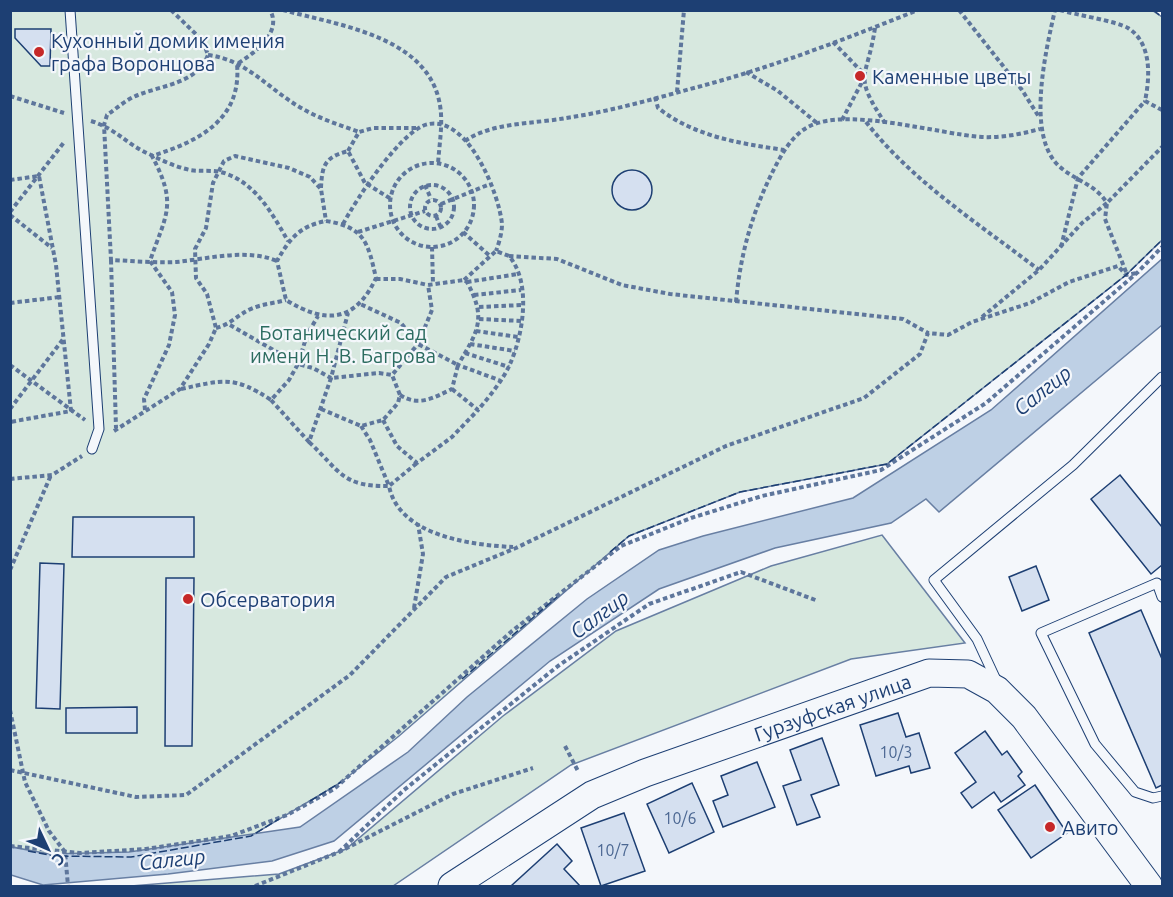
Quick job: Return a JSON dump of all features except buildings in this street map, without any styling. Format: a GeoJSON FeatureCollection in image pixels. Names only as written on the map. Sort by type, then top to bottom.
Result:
{"type":"FeatureCollection","features":[{"type":"Feature","properties":{"kind":"main road","name":"Гурзуфская улица"},"geometry":{"type":"LineString","coordinates":[[452,886],[592,795],[645,773],[929,673],[969,674],[997,690],[1024,717],[1149,886]]}},
{"type":"Feature","properties":{"kind":"lane"},"geometry":{"type":"LineString","coordinates":[[70,10],[99,429],[92,449]]}},
{"type":"Feature","properties":{"kind":"lane"},"geometry":{"type":"LineString","coordinates":[[1005,698],[977,639],[934,580],[1073,465],[1162,377]]}},
{"type":"Feature","properties":{"kind":"lane"},"geometry":{"type":"LineString","coordinates":[[1162,597],[1157,583],[1041,633],[1095,744],[1135,792],[1153,798],[1162,796]]}},
{"type":"Feature","properties":{"kind":"path"},"geometry":{"type":"LineString","coordinates":[[116,429],[104,125],[107,115],[136,95],[193,75],[205,64],[208,55],[203,41],[171,10]]}},
{"type":"Feature","properties":{"kind":"path"},"geometry":{"type":"LineString","coordinates":[[237,63],[261,48],[270,31],[273,15],[270,10]]}},
{"type":"Feature","properties":{"kind":"path"},"geometry":{"type":"LineString","coordinates":[[283,10],[387,40],[414,60],[429,78],[441,112],[438,164]]}},
{"type":"Feature","properties":{"kind":"path"},"geometry":{"type":"LineString","coordinates":[[678,92],[684,10]]}},
{"type":"Feature","properties":{"kind":"path"},"geometry":{"type":"LineString","coordinates":[[465,141],[477,134],[505,127],[568,118],[678,92],[746,72],[918,10]]}},
{"type":"Feature","properties":{"kind":"path"},"geometry":{"type":"LineString","coordinates":[[959,10],[1022,90],[1039,118]]}},
{"type":"Feature","properties":{"kind":"path"},"geometry":{"type":"LineString","coordinates":[[1055,10],[1045,61],[1039,118],[1040,129],[1058,165],[1100,193],[1107,203],[1106,219],[1126,275]]}},
{"type":"Feature","properties":{"kind":"path"},"geometry":{"type":"LineString","coordinates":[[1060,10],[1128,28],[1147,51],[1148,86],[1145,101],[1078,178],[1060,250]]}},
{"type":"Feature","properties":{"kind":"path"},"geometry":{"type":"LineString","coordinates":[[842,121],[863,81],[874,27]]}},
{"type":"Feature","properties":{"kind":"path"},"geometry":{"type":"LineString","coordinates":[[833,42],[864,74]]}},
{"type":"Feature","properties":{"kind":"path"},"geometry":{"type":"LineString","coordinates":[[208,55],[237,63],[264,79],[303,110],[359,132],[373,128],[417,128],[429,124],[440,124],[465,141],[476,153],[490,184],[500,209],[502,228],[496,251],[465,281]]}},
{"type":"Feature","properties":{"kind":"path"},"geometry":{"type":"LineString","coordinates":[[152,156],[202,134],[218,122],[233,105],[237,92],[237,63]]}},
{"type":"Feature","properties":{"kind":"path"},"geometry":{"type":"LineString","coordinates":[[746,72],[778,91],[818,123]]}},
{"type":"Feature","properties":{"kind":"path"},"geometry":{"type":"LineString","coordinates":[[863,81],[869,98],[886,124]]}},
{"type":"Feature","properties":{"kind":"path"},"geometry":{"type":"LineString","coordinates":[[10,96],[79,117],[62,146],[10,214],[53,248]]}},
{"type":"Feature","properties":{"kind":"path"},"geometry":{"type":"LineString","coordinates":[[655,97],[658,108],[688,127],[721,140],[784,150]]}},
{"type":"Feature","properties":{"kind":"path"},"geometry":{"type":"LineString","coordinates":[[1145,101],[1162,110]]}},
{"type":"Feature","properties":{"kind":"path"},"geometry":{"type":"LineString","coordinates":[[736,302],[747,234],[760,198],[784,150],[807,127],[818,123],[865,121],[984,137],[1017,135],[1040,129]]}},
{"type":"Feature","properties":{"kind":"path"},"geometry":{"type":"LineString","coordinates":[[865,121],[897,159],[921,182],[1040,270]]}},
{"type":"Feature","properties":{"kind":"path"},"geometry":{"type":"LineString","coordinates":[[104,125],[136,149],[152,156],[190,170],[217,171],[246,184],[268,207],[288,241]]}},
{"type":"Feature","properties":{"kind":"path"},"geometry":{"type":"LineString","coordinates":[[343,224],[382,164],[417,128]]}},
{"type":"Feature","properties":{"kind":"path"},"geometry":{"type":"LineString","coordinates":[[326,221],[321,189],[325,163],[333,155],[348,151],[359,132]]}},
{"type":"Feature","properties":{"kind":"path"},"geometry":{"type":"LineString","coordinates":[[979,320],[1040,270],[1082,224],[1107,203],[1162,147]]}},
{"type":"Feature","properties":{"kind":"path"},"geometry":{"type":"LineString","coordinates":[[348,151],[367,184],[391,199]]}},
{"type":"Feature","properties":{"kind":"path"},"geometry":{"type":"LineString","coordinates":[[150,261],[170,203],[160,171],[152,156]]}},
{"type":"Feature","properties":{"kind":"path"},"geometry":{"type":"LineString","coordinates":[[180,389],[209,344],[216,328],[207,294],[196,278],[195,249],[206,228],[217,171],[224,160],[236,156],[289,168],[310,177],[321,189]]}},
{"type":"Feature","properties":{"kind":"path"},"geometry":{"type":"LineString","coordinates":[[426,164],[438,164],[455,171],[466,181],[470,190],[473,211],[463,232],[445,245],[432,247],[415,244],[402,235],[392,222],[391,199],[399,179],[411,169],[426,164]]}},
{"type":"Feature","properties":{"kind":"path"},"geometry":{"type":"LineString","coordinates":[[10,180],[39,176]]}},
{"type":"Feature","properties":{"kind":"path"},"geometry":{"type":"LineString","coordinates":[[39,176],[60,297],[71,411]]}},
{"type":"Feature","properties":{"kind":"path"},"geometry":{"type":"LineString","coordinates":[[441,204],[470,190],[490,184]]}},
{"type":"Feature","properties":{"kind":"path"},"geometry":{"type":"LineString","coordinates":[[425,185],[430,200]]}},
{"type":"Feature","properties":{"kind":"path"},"geometry":{"type":"LineString","coordinates":[[425,185],[439,187],[452,199],[455,209],[453,217],[441,228],[426,229],[418,225],[412,216],[410,204],[412,196],[425,185]]}},
{"type":"Feature","properties":{"kind":"path"},"geometry":{"type":"LineString","coordinates":[[425,211],[426,202],[437,200],[441,204],[441,210],[436,216]]}},
{"type":"Feature","properties":{"kind":"path"},"geometry":{"type":"LineString","coordinates":[[358,232],[425,211]]}},
{"type":"Feature","properties":{"kind":"path"},"geometry":{"type":"LineString","coordinates":[[425,211],[429,215],[436,216]]}},
{"type":"Feature","properties":{"kind":"path"},"geometry":{"type":"LineString","coordinates":[[436,216],[441,228]]}},
{"type":"Feature","properties":{"kind":"path"},"geometry":{"type":"LineString","coordinates":[[286,300],[277,261],[288,241],[309,224],[326,221],[343,224],[358,232],[368,246],[376,278],[358,303],[348,312],[331,378],[309,442]]}},
{"type":"Feature","properties":{"kind":"path"},"geometry":{"type":"LineString","coordinates":[[463,232],[490,256]]}},
{"type":"Feature","properties":{"kind":"path"},"geometry":{"type":"LineString","coordinates":[[392,375],[418,344],[432,310],[432,247]]}},
{"type":"Feature","properties":{"kind":"path"},"geometry":{"type":"LineString","coordinates":[[10,846],[65,852],[146,849],[231,836],[297,810],[334,789],[512,631],[621,546],[691,518],[762,496],[881,470],[986,404],[1138,272],[1162,247]]}},
{"type":"Feature","properties":{"kind":"path"},"geometry":{"type":"LineString","coordinates":[[496,251],[509,256],[557,258],[622,285],[736,302],[903,319],[928,333],[948,335],[979,320],[1030,303],[1069,282],[1118,266],[1126,275]]}},
{"type":"Feature","properties":{"kind":"path"},"geometry":{"type":"LineString","coordinates":[[1157,252],[1162,259]]}},
{"type":"Feature","properties":{"kind":"path"},"geometry":{"type":"LineString","coordinates":[[111,260],[150,261],[243,255],[266,256],[277,261]]}},
{"type":"Feature","properties":{"kind":"path"},"geometry":{"type":"LineString","coordinates":[[10,365],[71,411],[109,434],[180,389],[213,381],[245,384],[271,400],[348,480],[364,486],[389,486],[452,437],[478,410],[509,367],[522,321],[522,305],[518,274],[509,256]]}},
{"type":"Feature","properties":{"kind":"path"},"geometry":{"type":"LineString","coordinates":[[145,410],[144,399],[169,345],[175,315],[172,292],[150,261]]}},
{"type":"Feature","properties":{"kind":"path"},"geometry":{"type":"LineString","coordinates":[[1126,275],[1138,272]]}},
{"type":"Feature","properties":{"kind":"path"},"geometry":{"type":"LineString","coordinates":[[376,278],[400,279],[431,285],[518,274]]}},
{"type":"Feature","properties":{"kind":"path"},"geometry":{"type":"LineString","coordinates":[[392,375],[400,395],[411,402],[425,401],[452,389],[459,365],[476,331],[479,319],[479,307],[465,281]]}},
{"type":"Feature","properties":{"kind":"path"},"geometry":{"type":"LineString","coordinates":[[474,295],[521,290]]}},
{"type":"Feature","properties":{"kind":"path"},"geometry":{"type":"LineString","coordinates":[[10,303],[60,297]]}},
{"type":"Feature","properties":{"kind":"path"},"geometry":{"type":"LineString","coordinates":[[216,328],[230,325],[238,315],[255,307],[286,300],[318,316],[348,312]]}},
{"type":"Feature","properties":{"kind":"path"},"geometry":{"type":"LineString","coordinates":[[358,303],[401,323],[418,344],[459,365],[499,380]]}},
{"type":"Feature","properties":{"kind":"path"},"geometry":{"type":"LineString","coordinates":[[479,307],[522,305]]}},
{"type":"Feature","properties":{"kind":"path"},"geometry":{"type":"LineString","coordinates":[[271,400],[289,380],[298,364],[307,335],[318,316]]}},
{"type":"Feature","properties":{"kind":"path"},"geometry":{"type":"LineString","coordinates":[[479,319],[522,321]]}},
{"type":"Feature","properties":{"kind":"path"},"geometry":{"type":"LineString","coordinates":[[230,325],[298,364],[313,368],[331,378],[379,373],[392,375]]}},
{"type":"Feature","properties":{"kind":"path"},"geometry":{"type":"LineString","coordinates":[[476,331],[518,337]]}},
{"type":"Feature","properties":{"kind":"path"},"geometry":{"type":"LineString","coordinates":[[10,770],[136,797],[186,795],[350,675],[446,577],[516,548],[726,446],[864,398],[920,354],[928,333]]}},
{"type":"Feature","properties":{"kind":"path"},"geometry":{"type":"LineString","coordinates":[[10,409],[65,337]]}},
{"type":"Feature","properties":{"kind":"path"},"geometry":{"type":"LineString","coordinates":[[470,344],[515,351]]}},
{"type":"Feature","properties":{"kind":"path"},"geometry":{"type":"LineString","coordinates":[[465,353],[509,367]]}},
{"type":"Feature","properties":{"kind":"path"},"geometry":{"type":"LineString","coordinates":[[452,389],[478,410]]}},
{"type":"Feature","properties":{"kind":"path"},"geometry":{"type":"LineString","coordinates":[[361,426],[383,420],[398,403],[400,395]]}},
{"type":"Feature","properties":{"kind":"path"},"geometry":{"type":"LineString","coordinates":[[321,409],[361,426],[370,440],[389,486],[403,512],[418,524],[442,537],[516,548]]}},
{"type":"Feature","properties":{"kind":"path"},"geometry":{"type":"LineString","coordinates":[[10,422],[71,411]]}},
{"type":"Feature","properties":{"kind":"path"},"geometry":{"type":"LineString","coordinates":[[383,420],[397,446],[417,463]]}},
{"type":"Feature","properties":{"kind":"path"},"geometry":{"type":"LineString","coordinates":[[10,479],[52,475],[92,449]]}},
{"type":"Feature","properties":{"kind":"path"},"geometry":{"type":"LineString","coordinates":[[10,570],[52,475]]}},
{"type":"Feature","properties":{"kind":"path"},"geometry":{"type":"LineString","coordinates":[[414,609],[423,554],[418,524]]}},
{"type":"Feature","properties":{"kind":"path"},"geometry":{"type":"LineString","coordinates":[[339,852],[404,790],[549,673],[649,604],[741,572],[818,601]]}},
{"type":"Feature","properties":{"kind":"path"},"geometry":{"type":"LineString","coordinates":[[10,710],[25,782],[36,808],[65,852],[68,886]]}},
{"type":"Feature","properties":{"kind":"path"},"geometry":{"type":"LineString","coordinates":[[565,746],[578,771]]}},
{"type":"Feature","properties":{"kind":"path"},"geometry":{"type":"LineString","coordinates":[[255,886],[339,852],[453,794],[533,768]]}},
{"type":"Feature","properties":{"kind":"green space","name":"Ботанический сад имени Н. В. Багрова"},"geometry":{"type":"Polygon","coordinates":[[[10,11],[1153,11],[1162,17],[1162,240],[1126,275],[887,464],[740,492],[629,536],[399,736],[340,783],[251,836],[131,857],[43,855],[10,846],[10,11]]]}},
{"type":"Feature","properties":{"kind":"green space"},"geometry":{"type":"Polygon","coordinates":[[[882,535],[965,643],[851,659],[571,765],[393,886],[131,886],[279,874],[346,849],[503,716],[616,631],[771,566],[882,535]]]}},
{"type":"Feature","properties":{"kind":"water","name":"Салгир"},"geometry":{"type":"Polygon","coordinates":[[[1162,259],[1162,325],[939,512],[926,499],[891,523],[775,548],[659,589],[550,661],[334,841],[272,861],[168,874],[43,885],[11,875],[11,847],[50,854],[129,852],[300,827],[408,752],[467,697],[587,599],[659,550],[703,536],[853,498],[991,410],[1162,259]]]}},
{"type":"Feature","properties":{"kind":"fence"},"geometry":{"type":"LineString","coordinates":[[1153,10],[1162,17]]}},
{"type":"Feature","properties":{"kind":"fence"},"geometry":{"type":"LineString","coordinates":[[610,552],[629,536],[740,492],[887,464],[1126,275],[1162,240]]}},
{"type":"Feature","properties":{"kind":"fence"},"geometry":{"type":"LineString","coordinates":[[462,679],[557,597]]}},
{"type":"Feature","properties":{"kind":"fence"},"geometry":{"type":"LineString","coordinates":[[310,801],[341,782]]}},
{"type":"Feature","properties":{"kind":"fence"},"geometry":{"type":"LineString","coordinates":[[28,851],[55,856],[131,857],[251,836],[279,819]]}},
{"type":"Feature","properties":{"kind":"place","name":"Кухонный домик имения графа Воронцова"},"geometry":{"type":"Point","coordinates":[39,52]}},
{"type":"Feature","properties":{"kind":"place","name":"Каменные цветы"},"geometry":{"type":"Point","coordinates":[860,76]}},
{"type":"Feature","properties":{"kind":"place","name":"Обсерватория"},"geometry":{"type":"Point","coordinates":[188,599]}},
{"type":"Feature","properties":{"kind":"place","name":"Авито"},"geometry":{"type":"Point","coordinates":[1050,827]}}]}
